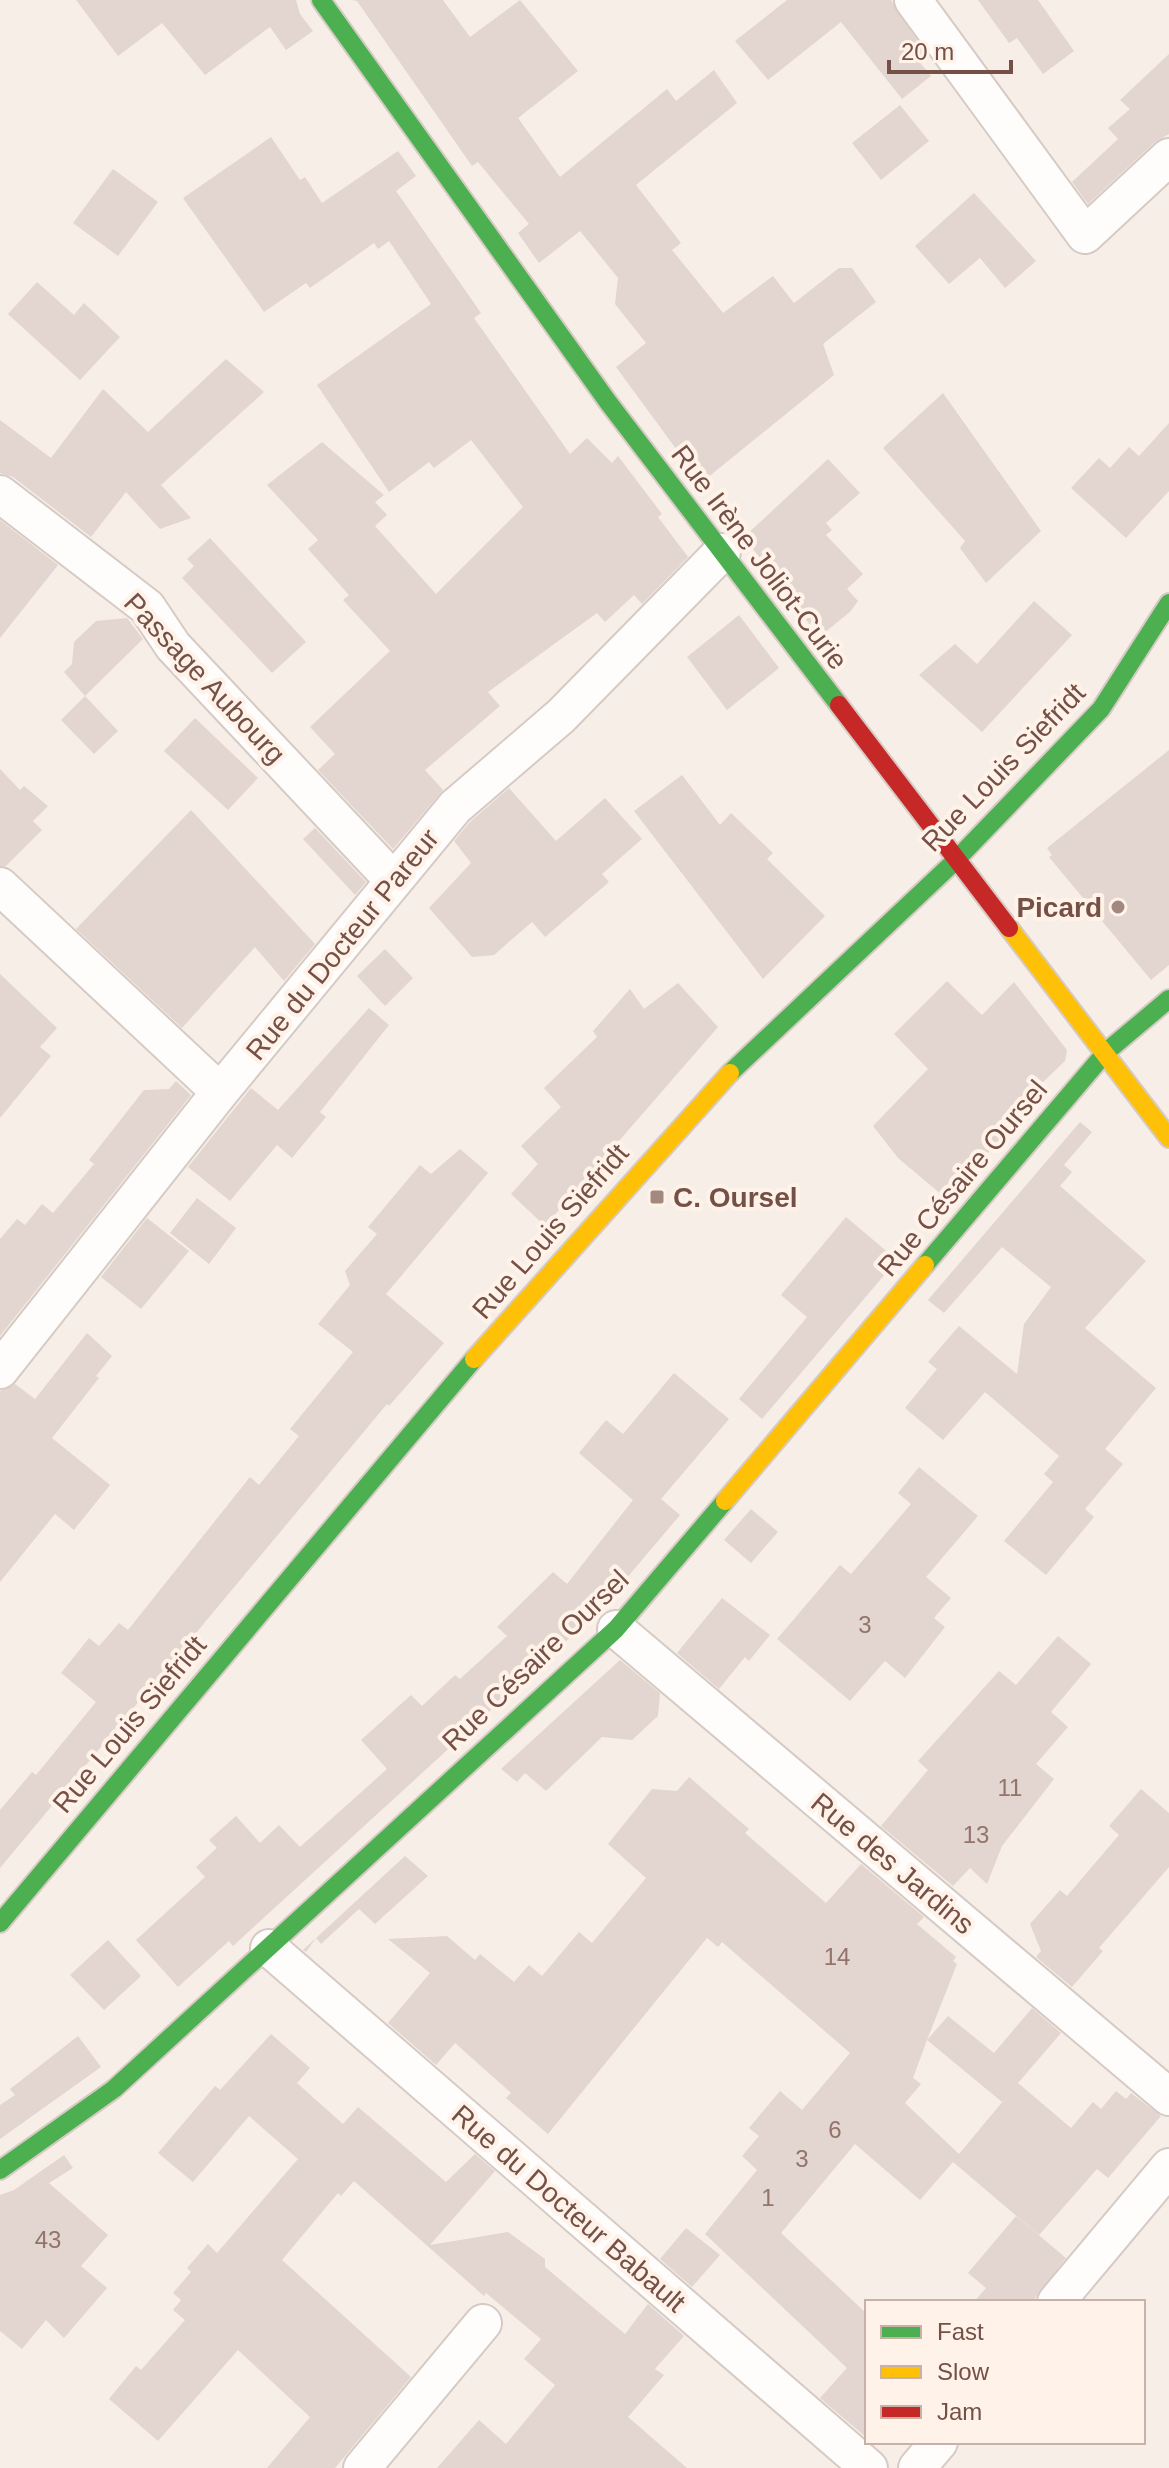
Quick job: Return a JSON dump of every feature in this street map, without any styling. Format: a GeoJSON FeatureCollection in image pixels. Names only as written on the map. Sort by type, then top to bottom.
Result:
{"type":"FeatureCollection","features":[{"type":"Feature","properties":{"kind":"street","name":"Rue Irène Joliot-Curie"},"geometry":{"type":"LineString","coordinates":[[321,0],[524,287],[955,861],[1106,1052],[1169,1138]]}},
{"type":"Feature","properties":{"kind":"street"},"geometry":{"type":"LineString","coordinates":[[913,0],[1085,235],[1169,157]]}},
{"type":"Feature","properties":{"kind":"street","name":"Passage Aubourg"},"geometry":{"type":"LineString","coordinates":[[0,494],[147,607],[173,646],[393,880]]}},
{"type":"Feature","properties":{"kind":"street","name":"Rue du Docteur Pareur"},"geometry":{"type":"LineString","coordinates":[[1,1368],[220,1092],[455,807],[561,716],[722,552]]}},
{"type":"Feature","properties":{"kind":"street","name":"Rue Louis Siefridt"},"geometry":{"type":"LineString","coordinates":[[0,1923],[331,1525],[691,1114],[780,1024],[955,861],[1101,709],[1169,603]]}},
{"type":"Feature","properties":{"kind":"street"},"geometry":{"type":"LineString","coordinates":[[0,886],[220,1092]]}},
{"type":"Feature","properties":{"kind":"street","name":"Rue Césaire Oursel"},"geometry":{"type":"LineString","coordinates":[[0,2170],[114,2089],[616,1629],[1106,1052],[1169,999]]}},
{"type":"Feature","properties":{"kind":"street","name":"Rue des Jardins"},"geometry":{"type":"LineString","coordinates":[[616,1629],[1169,2097]]}},
{"type":"Feature","properties":{"kind":"street","name":"Rue du Docteur Babault"},"geometry":{"type":"LineString","coordinates":[[269,1948],[869,2468]]}},
{"type":"Feature","properties":{"kind":"street"},"geometry":{"type":"LineString","coordinates":[[1058,2300],[1169,2167]]}},
{"type":"Feature","properties":{"kind":"street"},"geometry":{"type":"LineString","coordinates":[[362,2468],[483,2323]]}},
{"type":"Feature","properties":{"kind":"street"},"geometry":{"type":"LineString","coordinates":[[917,2468],[937,2444]]}},
{"type":"Feature","properties":{"kind":"building"},"geometry":{"type":"Polygon","coordinates":[[[76,0],[296,0],[300,14],[313,31],[286,50],[270,27],[205,75],[162,23],[118,56],[76,0]]]}},
{"type":"Feature","properties":{"kind":"building"},"geometry":{"type":"Polygon","coordinates":[[[352,0],[443,0],[470,37],[520,0],[578,71],[518,118],[560,177],[667,89],[676,101],[714,70],[737,103],[636,185],[681,243],[672,250],[723,313],[773,276],[794,303],[839,268],[852,268],[876,302],[823,344],[834,375],[701,483],[616,367],[646,343],[615,304],[618,278],[580,231],[539,263],[518,233],[529,224],[478,162],[472,166],[357,1],[352,0]]]}},
{"type":"Feature","properties":{"kind":"building"},"geometry":{"type":"Polygon","coordinates":[[[787,0],[891,0],[925,52],[916,58],[931,76],[902,99],[841,22],[768,80],[735,41],[787,0]]]}},
{"type":"Feature","properties":{"kind":"building"},"geometry":{"type":"Polygon","coordinates":[[[978,0],[1038,0],[1074,51],[1043,74],[1017,38],[1009,43],[978,0]]]}},
{"type":"Feature","properties":{"kind":"building"},"geometry":{"type":"Polygon","coordinates":[[[1169,54],[1169,134],[1155,142],[1088,204],[1072,182],[1118,139],[1108,128],[1130,109],[1120,100],[1169,54]]]}},
{"type":"Feature","properties":{"kind":"building"},"geometry":{"type":"Polygon","coordinates":[[[900,105],[929,141],[881,180],[852,143],[900,105]]]}},
{"type":"Feature","properties":{"kind":"building"},"geometry":{"type":"Polygon","coordinates":[[[271,137],[300,180],[305,177],[322,203],[398,151],[416,176],[396,191],[481,313],[474,318],[570,454],[587,438],[612,463],[618,456],[662,514],[658,517],[688,557],[642,604],[634,595],[605,622],[597,613],[488,692],[500,706],[425,770],[443,790],[393,849],[318,770],[335,754],[310,727],[390,651],[343,600],[349,595],[308,549],[318,540],[267,485],[322,442],[384,495],[375,502],[387,515],[375,526],[436,594],[523,507],[471,440],[434,468],[429,462],[389,492],[317,385],[431,304],[389,241],[378,249],[374,243],[310,288],[306,283],[264,312],[183,198],[271,137]]]}},
{"type":"Feature","properties":{"kind":"building"},"geometry":{"type":"Polygon","coordinates":[[[113,169],[158,202],[118,256],[73,223],[113,169]]]}},
{"type":"Feature","properties":{"kind":"building"},"geometry":{"type":"Polygon","coordinates":[[[974,193],[1036,261],[1005,288],[980,258],[949,284],[915,246],[974,193]]]}},
{"type":"Feature","properties":{"kind":"building"},"geometry":{"type":"Polygon","coordinates":[[[37,282],[74,315],[84,303],[120,337],[80,380],[8,314],[37,282]]]}},
{"type":"Feature","properties":{"kind":"building"},"geometry":{"type":"Polygon","coordinates":[[[226,359],[264,392],[161,485],[191,518],[160,529],[126,492],[91,537],[13,477],[0,473],[0,420],[51,458],[103,389],[148,432],[226,359]]]}},
{"type":"Feature","properties":{"kind":"building"},"geometry":{"type":"Polygon","coordinates":[[[943,393],[1041,531],[986,583],[960,548],[965,541],[883,448],[943,393]]]}},
{"type":"Feature","properties":{"kind":"building"},"geometry":{"type":"Polygon","coordinates":[[[1169,423],[1169,491],[1126,538],[1071,488],[1099,458],[1110,468],[1129,447],[1139,456],[1169,423]]]}},
{"type":"Feature","properties":{"kind":"building"},"geometry":{"type":"Polygon","coordinates":[[[828,459],[860,493],[826,523],[832,530],[826,535],[863,574],[847,589],[858,601],[850,612],[819,637],[744,537],[828,459]]]}},
{"type":"Feature","properties":{"kind":"building"},"geometry":{"type":"Polygon","coordinates":[[[0,520],[58,565],[0,638],[0,520]]]}},
{"type":"Feature","properties":{"kind":"building"},"geometry":{"type":"Polygon","coordinates":[[[210,538],[306,642],[272,673],[182,578],[194,566],[187,559],[210,538]]]}},
{"type":"Feature","properties":{"kind":"building"},"geometry":{"type":"Polygon","coordinates":[[[1034,601],[1072,635],[982,732],[919,675],[955,644],[977,664],[1034,601]]]}},
{"type":"Feature","properties":{"kind":"building"},"geometry":{"type":"Polygon","coordinates":[[[739,615],[779,668],[727,710],[687,657],[739,615]]]}},
{"type":"Feature","properties":{"kind":"building"},"geometry":{"type":"Polygon","coordinates":[[[127,618],[143,639],[85,696],[64,672],[72,664],[74,642],[96,621],[127,618]]]}},
{"type":"Feature","properties":{"kind":"building"},"geometry":{"type":"Polygon","coordinates":[[[85,696],[118,731],[94,754],[61,720],[85,696]]]}},
{"type":"Feature","properties":{"kind":"building"},"geometry":{"type":"Polygon","coordinates":[[[195,718],[258,778],[228,810],[164,751],[195,718]]]}},
{"type":"Feature","properties":{"kind":"building"},"geometry":{"type":"Polygon","coordinates":[[[1169,750],[1169,965],[1151,980],[1049,857],[1052,855],[1047,848],[1169,750]]]}},
{"type":"Feature","properties":{"kind":"building"},"geometry":{"type":"Polygon","coordinates":[[[0,769],[20,790],[24,786],[48,806],[33,821],[42,830],[6,866],[0,866],[0,769]]]}},
{"type":"Feature","properties":{"kind":"building"},"geometry":{"type":"Polygon","coordinates":[[[682,775],[720,825],[731,813],[773,853],[767,859],[825,916],[763,979],[634,811],[682,775]]]}},
{"type":"Feature","properties":{"kind":"building"},"geometry":{"type":"Polygon","coordinates":[[[509,788],[556,841],[605,798],[642,839],[602,874],[609,882],[545,937],[532,922],[494,955],[472,957],[429,908],[471,863],[454,841],[470,822],[509,788]]]}},
{"type":"Feature","properties":{"kind":"building"},"geometry":{"type":"Polygon","coordinates":[[[191,810],[315,944],[284,981],[255,947],[182,1028],[76,929],[191,810]]]}},
{"type":"Feature","properties":{"kind":"building"},"geometry":{"type":"Polygon","coordinates":[[[315,828],[366,882],[355,895],[303,839],[315,828]]]}},
{"type":"Feature","properties":{"kind":"building"},"geometry":{"type":"Polygon","coordinates":[[[385,949],[413,978],[385,1006],[357,976],[385,949]]]}},
{"type":"Feature","properties":{"kind":"building"},"geometry":{"type":"Polygon","coordinates":[[[0,974],[57,1028],[40,1047],[51,1056],[0,1118],[0,974]]]}},
{"type":"Feature","properties":{"kind":"building"},"geometry":{"type":"Polygon","coordinates":[[[947,981],[982,1015],[1014,982],[1067,1050],[1065,1061],[1038,1087],[1042,1089],[948,1200],[898,1158],[873,1126],[928,1069],[894,1034],[947,981]]]}},
{"type":"Feature","properties":{"kind":"building"},"geometry":{"type":"Polygon","coordinates":[[[678,983],[718,1027],[545,1226],[511,1194],[538,1164],[521,1146],[561,1107],[544,1088],[597,1037],[593,1031],[630,989],[644,1009],[678,983]]]}},
{"type":"Feature","properties":{"kind":"building"},"geometry":{"type":"Polygon","coordinates":[[[369,1008],[389,1025],[320,1112],[326,1117],[292,1158],[277,1145],[230,1201],[188,1167],[251,1088],[278,1110],[369,1008]]]}},
{"type":"Feature","properties":{"kind":"building"},"geometry":{"type":"Polygon","coordinates":[[[176,1081],[191,1095],[0,1336],[0,1239],[17,1219],[25,1225],[42,1204],[53,1213],[94,1164],[89,1160],[144,1090],[169,1089],[176,1081]]]}},
{"type":"Feature","properties":{"kind":"building"},"geometry":{"type":"Polygon","coordinates":[[[1080,1122],[1092,1132],[1064,1165],[1072,1172],[1060,1186],[1146,1261],[1085,1328],[1156,1388],[1105,1449],[1123,1464],[1085,1509],[1094,1517],[1046,1575],[1004,1541],[1053,1482],[1044,1474],[1059,1456],[985,1392],[943,1440],[905,1408],[937,1369],[928,1362],[959,1326],[1017,1374],[1024,1324],[1051,1287],[1002,1247],[944,1313],[928,1300],[1080,1122]]]}},
{"type":"Feature","properties":{"kind":"building"},"geometry":{"type":"Polygon","coordinates":[[[460,1149],[488,1173],[386,1294],[444,1343],[389,1406],[387,1404],[0,1868],[0,1810],[32,1772],[36,1775],[96,1702],[61,1673],[89,1638],[99,1646],[119,1623],[128,1630],[250,1477],[259,1485],[299,1436],[290,1429],[353,1352],[318,1324],[350,1285],[345,1271],[377,1234],[368,1227],[420,1165],[431,1174],[460,1149]]]}},
{"type":"Feature","properties":{"kind":"building"},"geometry":{"type":"Polygon","coordinates":[[[197,1198],[236,1228],[209,1264],[170,1233],[197,1198]]]}},
{"type":"Feature","properties":{"kind":"building"},"geometry":{"type":"Polygon","coordinates":[[[846,1217],[897,1260],[762,1419],[739,1399],[807,1317],[781,1295],[846,1217]]]}},
{"type":"Feature","properties":{"kind":"building"},"geometry":{"type":"Polygon","coordinates":[[[147,1218],[189,1251],[141,1309],[101,1277],[147,1218]]]}},
{"type":"Feature","properties":{"kind":"building"},"geometry":{"type":"Polygon","coordinates":[[[87,1333],[112,1356],[96,1376],[99,1378],[52,1438],[110,1485],[74,1530],[55,1514],[0,1582],[0,1391],[15,1384],[35,1399],[87,1333]]]}},
{"type":"Feature","properties":{"kind":"building"},"geometry":{"type":"Polygon","coordinates":[[[674,1373],[729,1419],[661,1499],[680,1515],[598,1612],[233,1946],[229,1941],[178,1987],[136,1940],[205,1877],[196,1867],[217,1848],[209,1840],[236,1816],[260,1843],[279,1825],[300,1847],[387,1769],[361,1740],[411,1695],[422,1706],[455,1675],[460,1679],[507,1636],[497,1627],[553,1572],[567,1584],[633,1500],[579,1453],[606,1420],[623,1434],[674,1373]]]}},
{"type":"Feature","properties":{"kind":"building"},"geometry":{"type":"Polygon","coordinates":[[[919,1467],[978,1516],[926,1577],[951,1598],[934,1618],[945,1627],[905,1678],[885,1661],[850,1701],[777,1639],[840,1565],[851,1574],[911,1504],[898,1493],[919,1467]]]}},
{"type":"Feature","properties":{"kind":"building"},"geometry":{"type":"Polygon","coordinates":[[[751,1509],[778,1532],[751,1563],[724,1540],[751,1509]]]}},
{"type":"Feature","properties":{"kind":"building"},"geometry":{"type":"Polygon","coordinates":[[[722,1598],[770,1635],[749,1661],[745,1657],[719,1689],[677,1653],[722,1598]]]}},
{"type":"Feature","properties":{"kind":"building"},"geometry":{"type":"Polygon","coordinates":[[[1058,1636],[1091,1664],[1051,1712],[1068,1727],[1036,1764],[1054,1779],[1002,1846],[987,1884],[970,1868],[953,1886],[881,1826],[928,1770],[918,1761],[999,1671],[1016,1685],[1058,1636]]]}},
{"type":"Feature","properties":{"kind":"building"},"geometry":{"type":"Polygon","coordinates":[[[620,1660],[660,1693],[658,1716],[632,1740],[602,1737],[546,1791],[525,1773],[517,1782],[501,1769],[620,1660]]]}},
{"type":"Feature","properties":{"kind":"building"},"geometry":{"type":"Polygon","coordinates":[[[689,1777],[749,1829],[745,1833],[826,1903],[861,1864],[924,1917],[917,1924],[956,1957],[953,1961],[957,1964],[927,2040],[948,2016],[994,2053],[1032,2008],[1061,2033],[1018,2083],[1071,2128],[1093,2102],[1101,2109],[1116,2091],[1126,2099],[1131,2093],[1161,2116],[1108,2178],[1097,2169],[1039,2235],[953,2162],[920,2200],[855,2144],[781,2233],[865,2312],[865,2436],[820,2398],[847,2368],[705,2234],[757,2170],[742,2156],[759,2136],[749,2128],[780,2091],[802,2110],[850,2053],[722,1942],[718,1947],[707,1938],[548,2134],[506,2098],[511,2093],[455,2043],[436,2065],[388,2023],[430,1973],[388,1939],[447,1936],[475,1960],[480,1954],[514,1982],[529,1965],[542,1976],[579,1932],[592,1943],[646,1878],[608,1844],[652,1789],[677,1791],[689,1777]],[[927,2040],[913,2078],[921,2084],[905,2103],[959,2154],[1013,2089],[1002,2102],[927,2040]]]}},
{"type":"Feature","properties":{"kind":"building"},"geometry":{"type":"Polygon","coordinates":[[[1141,1789],[1169,1813],[1169,1867],[1099,1948],[1103,1951],[1072,1987],[1036,1957],[1041,1951],[1030,1924],[1060,1890],[1067,1896],[1119,1835],[1109,1826],[1141,1789]]]}},
{"type":"Feature","properties":{"kind":"building"},"geometry":{"type":"Polygon","coordinates":[[[405,1856],[428,1876],[375,1924],[359,1909],[321,1944],[316,1938],[405,1856]]]}},
{"type":"Feature","properties":{"kind":"building"},"geometry":{"type":"Polygon","coordinates":[[[108,1940],[141,1976],[104,2010],[70,1975],[108,1940]]]}},
{"type":"Feature","properties":{"kind":"building"},"geometry":{"type":"Polygon","coordinates":[[[271,2034],[310,2068],[297,2083],[343,2124],[358,2107],[446,2182],[475,2154],[495,2171],[430,2245],[508,2232],[545,2259],[545,2267],[625,2334],[648,2304],[684,2336],[655,2369],[664,2375],[628,2417],[687,2468],[437,2468],[479,2420],[506,2444],[555,2385],[524,2359],[541,2339],[486,2293],[484,2296],[354,2181],[341,2196],[338,2193],[282,2260],[411,2377],[335,2468],[267,2468],[310,2417],[238,2350],[158,2441],[109,2399],[136,2366],[141,2370],[185,2320],[173,2310],[181,2300],[173,2293],[191,2272],[187,2268],[208,2244],[217,2253],[298,2159],[249,2116],[193,2182],[158,2153],[215,2086],[220,2090],[271,2034]]]}},
{"type":"Feature","properties":{"kind":"building"},"geometry":{"type":"Polygon","coordinates":[[[78,2036],[101,2067],[0,2139],[0,2105],[15,2095],[10,2089],[78,2036]]]}},
{"type":"Feature","properties":{"kind":"building"},"geometry":{"type":"Polygon","coordinates":[[[64,2155],[73,2168],[49,2183],[108,2235],[81,2266],[107,2288],[64,2338],[46,2320],[22,2349],[0,2331],[0,2195],[14,2190],[64,2155]]]}},
{"type":"Feature","properties":{"kind":"building"},"geometry":{"type":"Polygon","coordinates":[[[1016,2216],[1066,2258],[1034,2300],[976,2300],[986,2288],[968,2273],[1016,2216]]]}},
{"type":"Feature","properties":{"kind":"building"},"geometry":{"type":"Polygon","coordinates":[[[686,2228],[720,2255],[692,2287],[660,2259],[686,2228]]]}},
{"type":"Feature","properties":{"kind":"traffic: fast"},"geometry":{"type":"LineString","coordinates":[[321,0],[608,402],[839,705]]}},
{"type":"Feature","properties":{"kind":"traffic: fast"},"geometry":{"type":"LineString","coordinates":[[730,1073],[955,861],[1101,709],[1169,603]]}},
{"type":"Feature","properties":{"kind":"traffic: fast"},"geometry":{"type":"LineString","coordinates":[[925,1265],[1106,1052],[1169,999]]}},
{"type":"Feature","properties":{"kind":"traffic: fast"},"geometry":{"type":"LineString","coordinates":[[0,1923],[474,1359]]}},
{"type":"Feature","properties":{"kind":"traffic: fast"},"geometry":{"type":"LineString","coordinates":[[0,2170],[114,2089],[616,1629],[725,1501]]}},
{"type":"Feature","properties":{"kind":"traffic: slow"},"geometry":{"type":"LineString","coordinates":[[1009,928],[1169,1138]]}},
{"type":"Feature","properties":{"kind":"traffic: slow"},"geometry":{"type":"LineString","coordinates":[[474,1359],[730,1073]]}},
{"type":"Feature","properties":{"kind":"traffic: slow"},"geometry":{"type":"LineString","coordinates":[[725,1501],[925,1265]]}},
{"type":"Feature","properties":{"kind":"traffic: jam"},"geometry":{"type":"LineString","coordinates":[[839,705],[1009,928]]}},
{"type":"Feature","properties":{"kind":"place","name":"Picard"},"geometry":{"type":"Point","coordinates":[1118,907]}},
{"type":"Feature","properties":{"kind":"place","name":"C. Oursel"},"geometry":{"type":"Point","coordinates":[657,1197]}}]}
